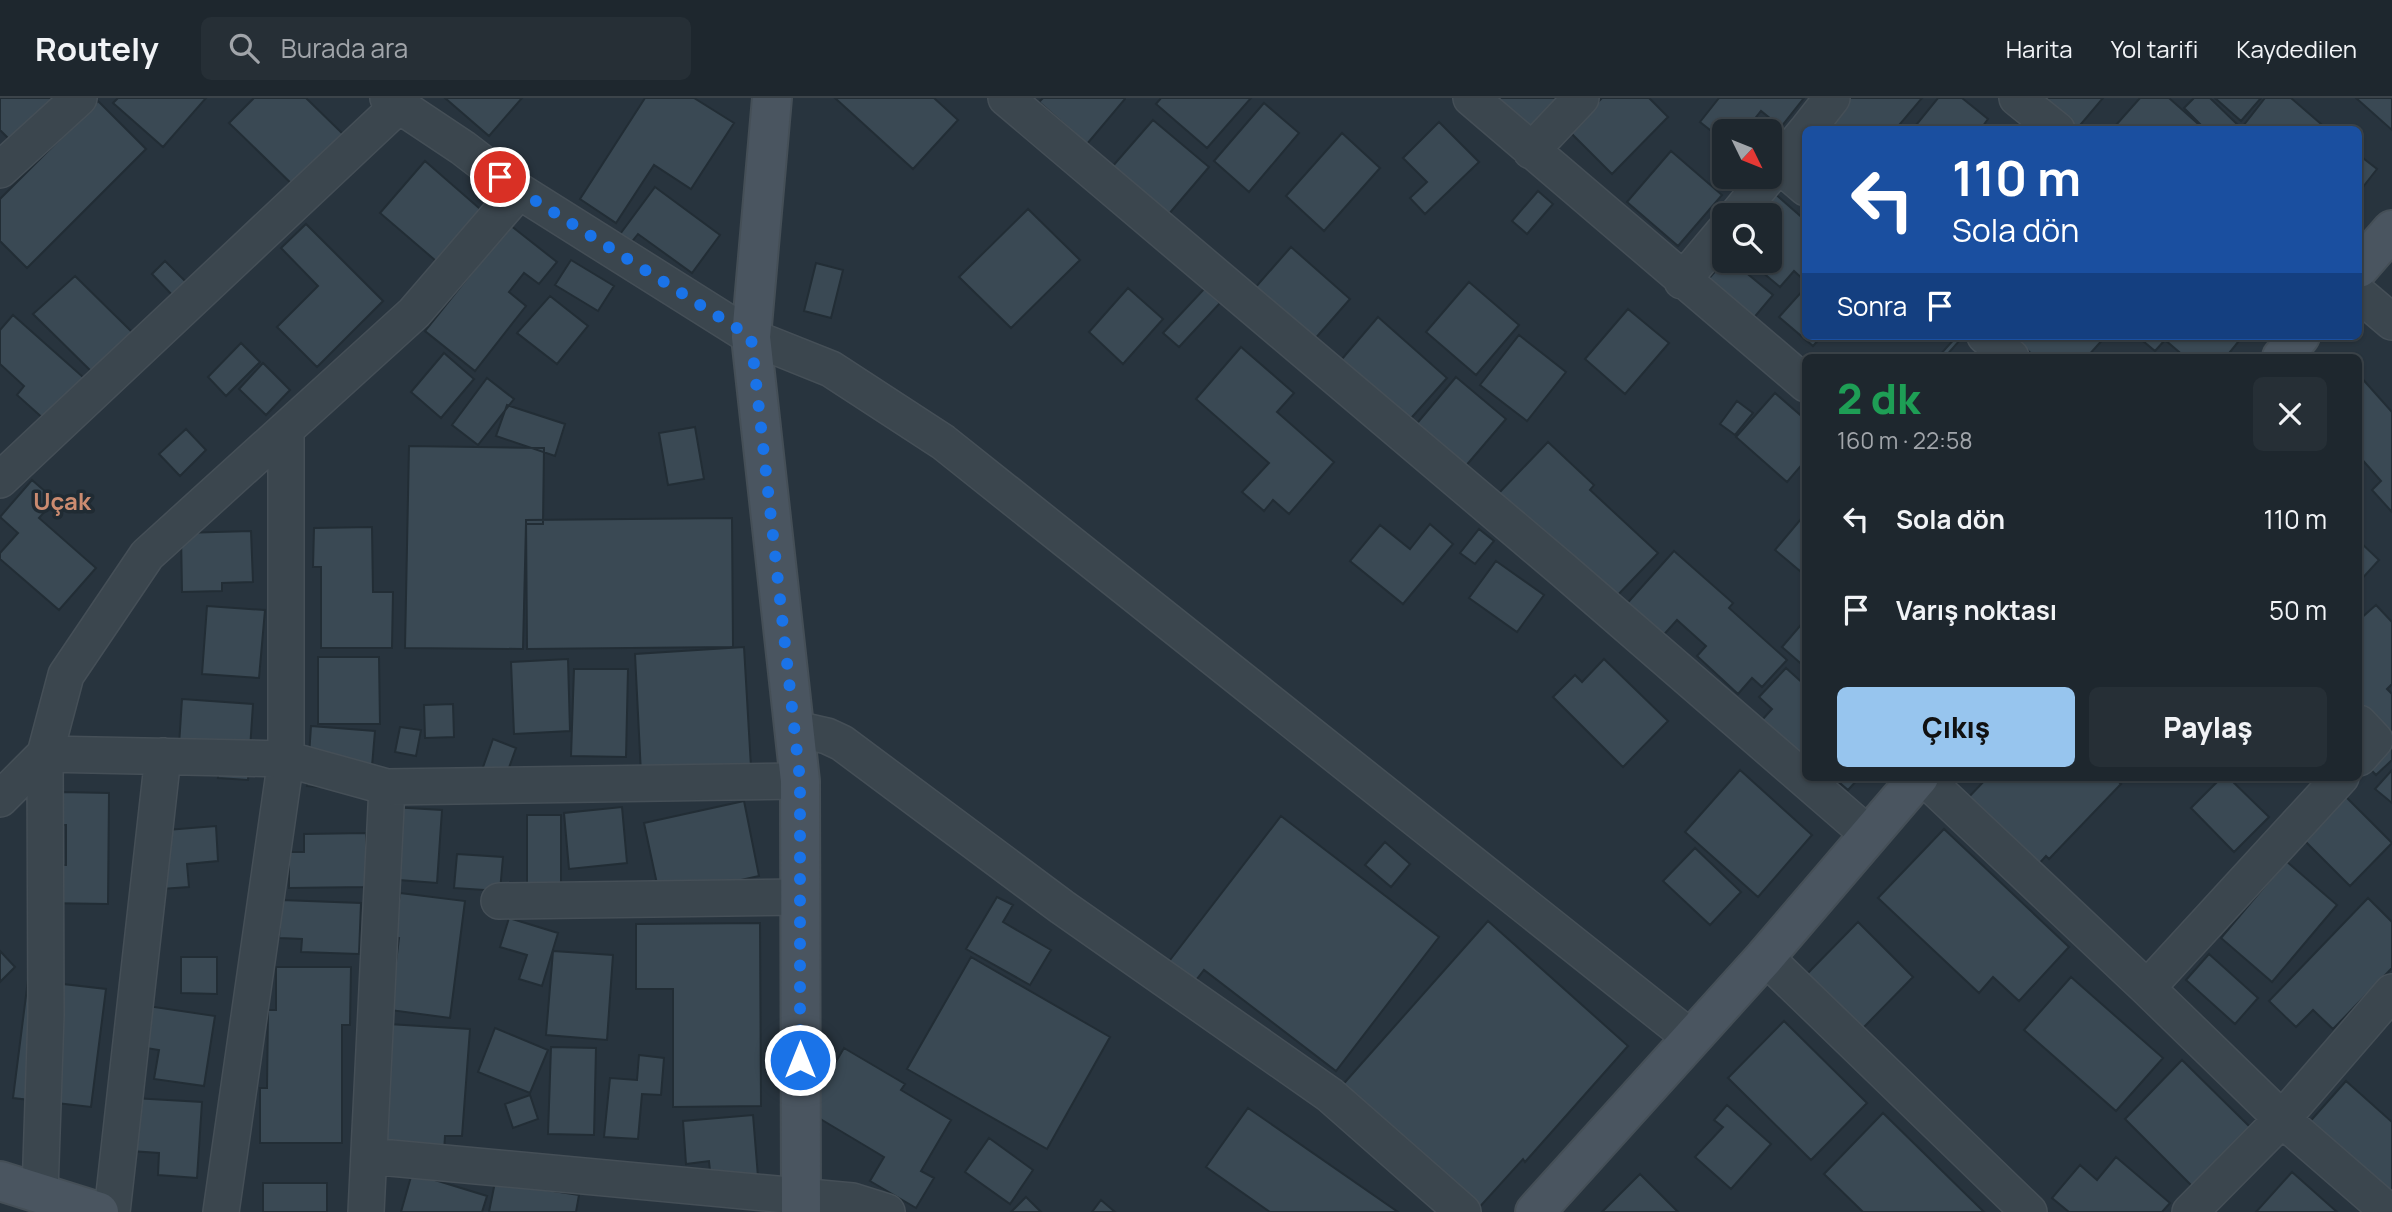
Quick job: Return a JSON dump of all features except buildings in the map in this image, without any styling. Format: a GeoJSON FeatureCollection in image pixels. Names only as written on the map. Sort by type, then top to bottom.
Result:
{"type":"FeatureCollection","features":[{"type":"Feature","properties":{"kind":"street"},"geometry":{"type":"LineString","coordinates":[[0,170],[79,98]]}},
{"type":"Feature","properties":{"kind":"street"},"geometry":{"type":"LineString","coordinates":[[772,98],[751,337],[800,780],[801,1204]]}},
{"type":"Feature","properties":{"kind":"street"},"geometry":{"type":"LineString","coordinates":[[1006,98],[1562,569],[1802,777]]}},
{"type":"Feature","properties":{"kind":"street"},"geometry":{"type":"LineString","coordinates":[[1471,98],[1682,281],[1802,381]]}},
{"type":"Feature","properties":{"kind":"street"},"geometry":{"type":"LineString","coordinates":[[1531,151],[1581,98]]}},
{"type":"Feature","properties":{"kind":"street"},"geometry":{"type":"LineString","coordinates":[[1810,126],[1832,98]]}},
{"type":"Feature","properties":{"kind":"street"},"geometry":{"type":"LineString","coordinates":[[2017,98],[2052,126]]}},
{"type":"Feature","properties":{"kind":"street"},"geometry":{"type":"LineString","coordinates":[[0,480],[393,102],[463,148],[520,191],[751,337],[831,369],[943,442],[1691,1038]]}},
{"type":"Feature","properties":{"kind":"street"},"geometry":{"type":"LineString","coordinates":[[1782,161],[1802,136]]}},
{"type":"Feature","properties":{"kind":"street"},"geometry":{"type":"LineString","coordinates":[[1782,168],[1802,185]]}},
{"type":"Feature","properties":{"kind":"street"},"geometry":{"type":"LineString","coordinates":[[1747,203],[1759,189]]}},
{"type":"Feature","properties":{"kind":"street"},"geometry":{"type":"LineString","coordinates":[[40,1192],[46,1015],[45,754],[66,675],[147,555],[414,313],[520,191]]}},
{"type":"Feature","properties":{"kind":"street"},"geometry":{"type":"LineString","coordinates":[[2362,265],[2392,230]]}},
{"type":"Feature","properties":{"kind":"street"},"geometry":{"type":"LineString","coordinates":[[1682,281],[1712,245]]}},
{"type":"Feature","properties":{"kind":"street"},"geometry":{"type":"LineString","coordinates":[[2362,297],[2392,323]]}},
{"type":"Feature","properties":{"kind":"street"},"geometry":{"type":"LineString","coordinates":[[1990,340],[2007,354]]}},
{"type":"Feature","properties":{"kind":"street"},"geometry":{"type":"LineString","coordinates":[[2285,354],[2297,340]]}},
{"type":"Feature","properties":{"kind":"street"},"geometry":{"type":"LineString","coordinates":[[221,1212],[286,759],[286,429]]}},
{"type":"Feature","properties":{"kind":"street"},"geometry":{"type":"LineString","coordinates":[[2362,726],[2375,740],[2362,755]]}},
{"type":"Feature","properties":{"kind":"street"},"geometry":{"type":"LineString","coordinates":[[796,729],[827,736],[842,743],[1062,907],[1330,1095],[1464,1212]]}},
{"type":"Feature","properties":{"kind":"street"},"geometry":{"type":"LineString","coordinates":[[0,799],[45,754],[286,759],[387,787],[800,780]]}},
{"type":"Feature","properties":{"kind":"street"},"geometry":{"type":"LineString","coordinates":[[112,1212],[163,757]]}},
{"type":"Feature","properties":{"kind":"street"},"geometry":{"type":"LineString","coordinates":[[1807,781],[1869,835]]}},
{"type":"Feature","properties":{"kind":"street"},"geometry":{"type":"LineString","coordinates":[[1535,1212],[1765,957],[1917,781]]}},
{"type":"Feature","properties":{"kind":"street"},"geometry":{"type":"LineString","coordinates":[[1925,781],[2147,988],[2282,1119],[2389,1212]]}},
{"type":"Feature","properties":{"kind":"street"},"geometry":{"type":"LineString","coordinates":[[2147,988],[2337,781]]}},
{"type":"Feature","properties":{"kind":"street"},"geometry":{"type":"LineString","coordinates":[[366,1212],[387,787]]}},
{"type":"Feature","properties":{"kind":"street"},"geometry":{"type":"LineString","coordinates":[[499,901],[800,897]]}},
{"type":"Feature","properties":{"kind":"street"},"geometry":{"type":"LineString","coordinates":[[1765,957],[2023,1211]]}},
{"type":"Feature","properties":{"kind":"street"},"geometry":{"type":"LineString","coordinates":[[2190,1212],[2282,1119],[2392,992]]}},
{"type":"Feature","properties":{"kind":"street"},"geometry":{"type":"LineString","coordinates":[[369,1156],[801,1204],[852,1201],[887,1212]]}},
{"type":"Feature","properties":{"kind":"street"},"geometry":{"type":"LineString","coordinates":[[0,1181],[99,1212]]}},
{"type":"Feature","properties":{"kind":"district","name":"Uçak"},"geometry":{"type":"Point","coordinates":[62,502]}},
{"type":"Feature","properties":{"kind":"route"},"geometry":{"type":"LineString","coordinates":[[500,177],[751,337],[800,780],[800,1060]]}}]}
